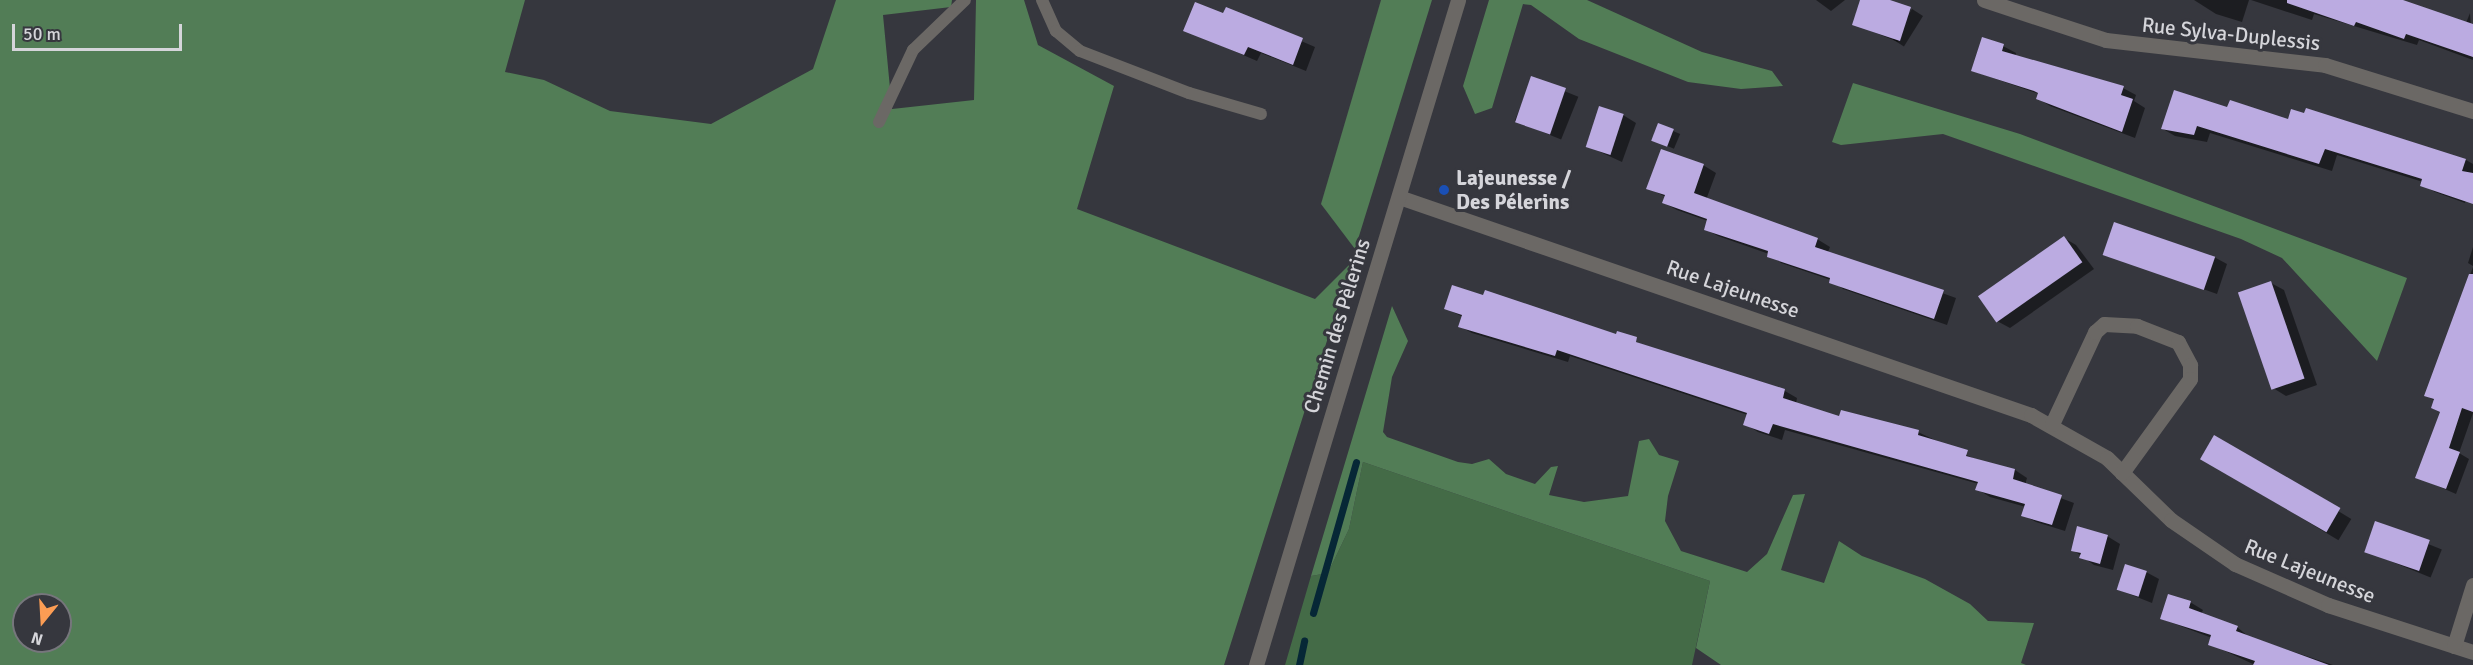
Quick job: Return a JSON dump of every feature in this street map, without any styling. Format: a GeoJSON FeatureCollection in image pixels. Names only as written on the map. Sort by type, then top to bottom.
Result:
{"type":"FeatureCollection","features":[{"type":"Feature","properties":{"kind":"street","name":"Chemin des Pèlerins"},"geometry":{"type":"LineString","coordinates":[[1256,665],[1458,0]]}},
{"type":"Feature","properties":{"kind":"street","name":"Rue Sylva-Duplessis"},"geometry":{"type":"LineString","coordinates":[[1984,0],[2126,44],[2325,65],[2473,111]]}},
{"type":"Feature","properties":{"kind":"street","name":"Rue Lajeunesse"},"geometry":{"type":"LineString","coordinates":[[1399,197],[2052,424],[2107,458],[2171,520],[2235,564],[2328,605],[2473,652]]}},
{"type":"Feature","properties":{"kind":"street"},"geometry":{"type":"LineString","coordinates":[[2052,424],[2095,332],[2104,324],[2137,326],[2178,342],[2190,365],[2190,379],[2122,473]]}},
{"type":"Feature","properties":{"kind":"street"},"geometry":{"type":"LineString","coordinates":[[2454,646],[2473,585]]}},
{"type":"Feature","properties":{"kind":"lane"},"geometry":{"type":"LineString","coordinates":[[879,122],[913,50],[965,0]]}},
{"type":"Feature","properties":{"kind":"lane"},"geometry":{"type":"LineString","coordinates":[[1042,0],[1056,31],[1080,51],[1189,93],[1261,114]]}},
{"type":"Feature","properties":{"kind":"green space"},"geometry":{"type":"Polygon","coordinates":[[[0,0],[525,0],[505,72],[544,80],[610,111],[711,124],[813,69],[836,0],[952,0],[951,7],[883,15],[892,109],[974,100],[976,0],[1024,0],[1038,45],[1114,86],[1077,209],[1315,299],[1352,262],[1224,665],[0,665],[0,0]]]}},
{"type":"Feature","properties":{"kind":"green space"},"geometry":{"type":"Polygon","coordinates":[[[1381,0],[1432,0],[1355,249],[1321,204],[1381,0]]]}},
{"type":"Feature","properties":{"kind":"green space"},"geometry":{"type":"Polygon","coordinates":[[[1489,0],[1587,0],[1702,52],[1772,71],[1783,86],[1741,89],[1688,82],[1579,39],[1531,5],[1523,4],[1492,108],[1475,114],[1463,86],[1489,0]]]}},
{"type":"Feature","properties":{"kind":"green space"},"geometry":{"type":"Polygon","coordinates":[[[1853,83],[2020,134],[2407,278],[2377,361],[2282,258],[2241,239],[1943,134],[1841,145],[1832,142],[1853,83]]]}},
{"type":"Feature","properties":{"kind":"green space"},"geometry":{"type":"Polygon","coordinates":[[[1392,306],[1408,341],[1392,377],[1383,432],[1387,437],[1458,462],[1472,464],[1489,459],[1506,474],[1535,484],[1551,467],[1558,466],[1549,495],[1584,502],[1628,496],[1639,441],[1649,439],[1659,455],[1679,461],[1668,496],[1665,521],[1681,551],[1747,572],[1767,554],[1793,495],[1805,494],[1781,570],[1824,583],[1839,541],[1862,556],[1925,579],[1970,604],[1988,621],[2034,623],[2021,663],[2026,665],[1721,665],[1696,648],[1710,581],[1363,462],[1349,529],[1328,573],[1311,576],[1392,306]]]}},
{"type":"Feature","properties":{"kind":"green space"},"geometry":{"type":"Polygon","coordinates":[[[1363,462],[1710,581],[1692,665],[1285,665],[1311,576],[1328,573],[1349,529],[1363,462]]]}},
{"type":"Feature","properties":{"kind":"building"},"geometry":{"type":"Polygon","coordinates":[[[1860,0],[1890,0],[1911,7],[1900,41],[1852,25],[1860,0]]]}},
{"type":"Feature","properties":{"kind":"building"},"geometry":{"type":"Polygon","coordinates":[[[2287,0],[2403,0],[2473,24],[2473,57],[2406,34],[2404,39],[2356,22],[2354,26],[2287,3],[2287,0]]]}},
{"type":"Feature","properties":{"kind":"building"},"geometry":{"type":"Polygon","coordinates":[[[1195,2],[1223,13],[1226,7],[1303,38],[1293,65],[1248,47],[1244,55],[1183,31],[1195,2]]]}},
{"type":"Feature","properties":{"kind":"building"},"geometry":{"type":"Polygon","coordinates":[[[1982,37],[2004,44],[2002,51],[2124,86],[2121,95],[2133,99],[2122,132],[2036,99],[2038,93],[2034,91],[1971,71],[1982,37]]]}},
{"type":"Feature","properties":{"kind":"building"},"geometry":{"type":"Polygon","coordinates":[[[1531,76],[1566,88],[1550,134],[1515,122],[1531,76]]]}},
{"type":"Feature","properties":{"kind":"building"},"geometry":{"type":"Polygon","coordinates":[[[2174,90],[2227,107],[2230,100],[2288,119],[2291,109],[2304,113],[2306,108],[2466,159],[2462,171],[2473,173],[2473,204],[2420,186],[2422,179],[2325,149],[2319,164],[2197,126],[2194,135],[2161,129],[2174,90]]]}},
{"type":"Feature","properties":{"kind":"building"},"geometry":{"type":"Polygon","coordinates":[[[1599,106],[1624,114],[1610,155],[1586,147],[1599,106]]]}},
{"type":"Feature","properties":{"kind":"building"},"geometry":{"type":"Polygon","coordinates":[[[1658,123],[1674,129],[1667,147],[1651,141],[1658,123]]]}},
{"type":"Feature","properties":{"kind":"building"},"geometry":{"type":"Polygon","coordinates":[[[1661,149],[1704,164],[1694,193],[1818,238],[1815,247],[1944,290],[1934,319],[1829,283],[1830,278],[1767,257],[1768,251],[1704,230],[1707,219],[1662,203],[1665,195],[1646,189],[1661,149]]]}},
{"type":"Feature","properties":{"kind":"building"},"geometry":{"type":"Polygon","coordinates":[[[2114,222],[2215,257],[2204,290],[2103,255],[2114,222]]]}},
{"type":"Feature","properties":{"kind":"building"},"geometry":{"type":"Polygon","coordinates":[[[2064,236],[2082,262],[1996,322],[1978,296],[2064,236]]]}},
{"type":"Feature","properties":{"kind":"building"},"geometry":{"type":"Polygon","coordinates":[[[2469,274],[2473,274],[2473,412],[2462,408],[2449,448],[2460,452],[2446,489],[2415,478],[2440,412],[2431,408],[2434,399],[2424,396],[2469,274]]]}},
{"type":"Feature","properties":{"kind":"building"},"geometry":{"type":"Polygon","coordinates":[[[2271,281],[2305,378],[2271,390],[2238,292],[2271,281]]]}},
{"type":"Feature","properties":{"kind":"building"},"geometry":{"type":"Polygon","coordinates":[[[1452,285],[1483,295],[1485,290],[1616,334],[1617,331],[1637,337],[1636,342],[1785,389],[1783,398],[1839,416],[1841,410],[1919,430],[1918,435],[1968,450],[1966,456],[2015,469],[2013,479],[2062,495],[2052,525],[2021,516],[2025,504],[1975,490],[1978,482],[1773,424],[1769,434],[1743,425],[1747,413],[1557,350],[1555,356],[1458,327],[1462,315],[1444,309],[1452,285]]]}},
{"type":"Feature","properties":{"kind":"building"},"geometry":{"type":"Polygon","coordinates":[[[2214,435],[2340,508],[2326,532],[2200,459],[2214,435]]]}},
{"type":"Feature","properties":{"kind":"building"},"geometry":{"type":"Polygon","coordinates":[[[2375,521],[2430,540],[2419,571],[2364,552],[2375,521]]]}},
{"type":"Feature","properties":{"kind":"building"},"geometry":{"type":"Polygon","coordinates":[[[2077,526],[2108,535],[2100,564],[2079,558],[2081,553],[2071,551],[2077,526]]]}},
{"type":"Feature","properties":{"kind":"building"},"geometry":{"type":"Polygon","coordinates":[[[2125,564],[2147,571],[2139,597],[2117,590],[2125,564]]]}},
{"type":"Feature","properties":{"kind":"building"},"geometry":{"type":"Polygon","coordinates":[[[2168,594],[2191,601],[2189,608],[2238,626],[2236,631],[2329,665],[2253,665],[2255,661],[2208,645],[2211,635],[2160,619],[2168,594]]]}},
{"type":"Feature","properties":{"kind":"waterway"},"geometry":{"type":"LineString","coordinates":[[1313,613],[1356,462]]}},
{"type":"Feature","properties":{"kind":"waterway"},"geometry":{"type":"LineString","coordinates":[[1299,665],[1304,641]]}},
{"type":"Feature","properties":{"kind":"place","name":"Lajeunesse / Des Pélerins"},"geometry":{"type":"Point","coordinates":[1444,190]}}]}
